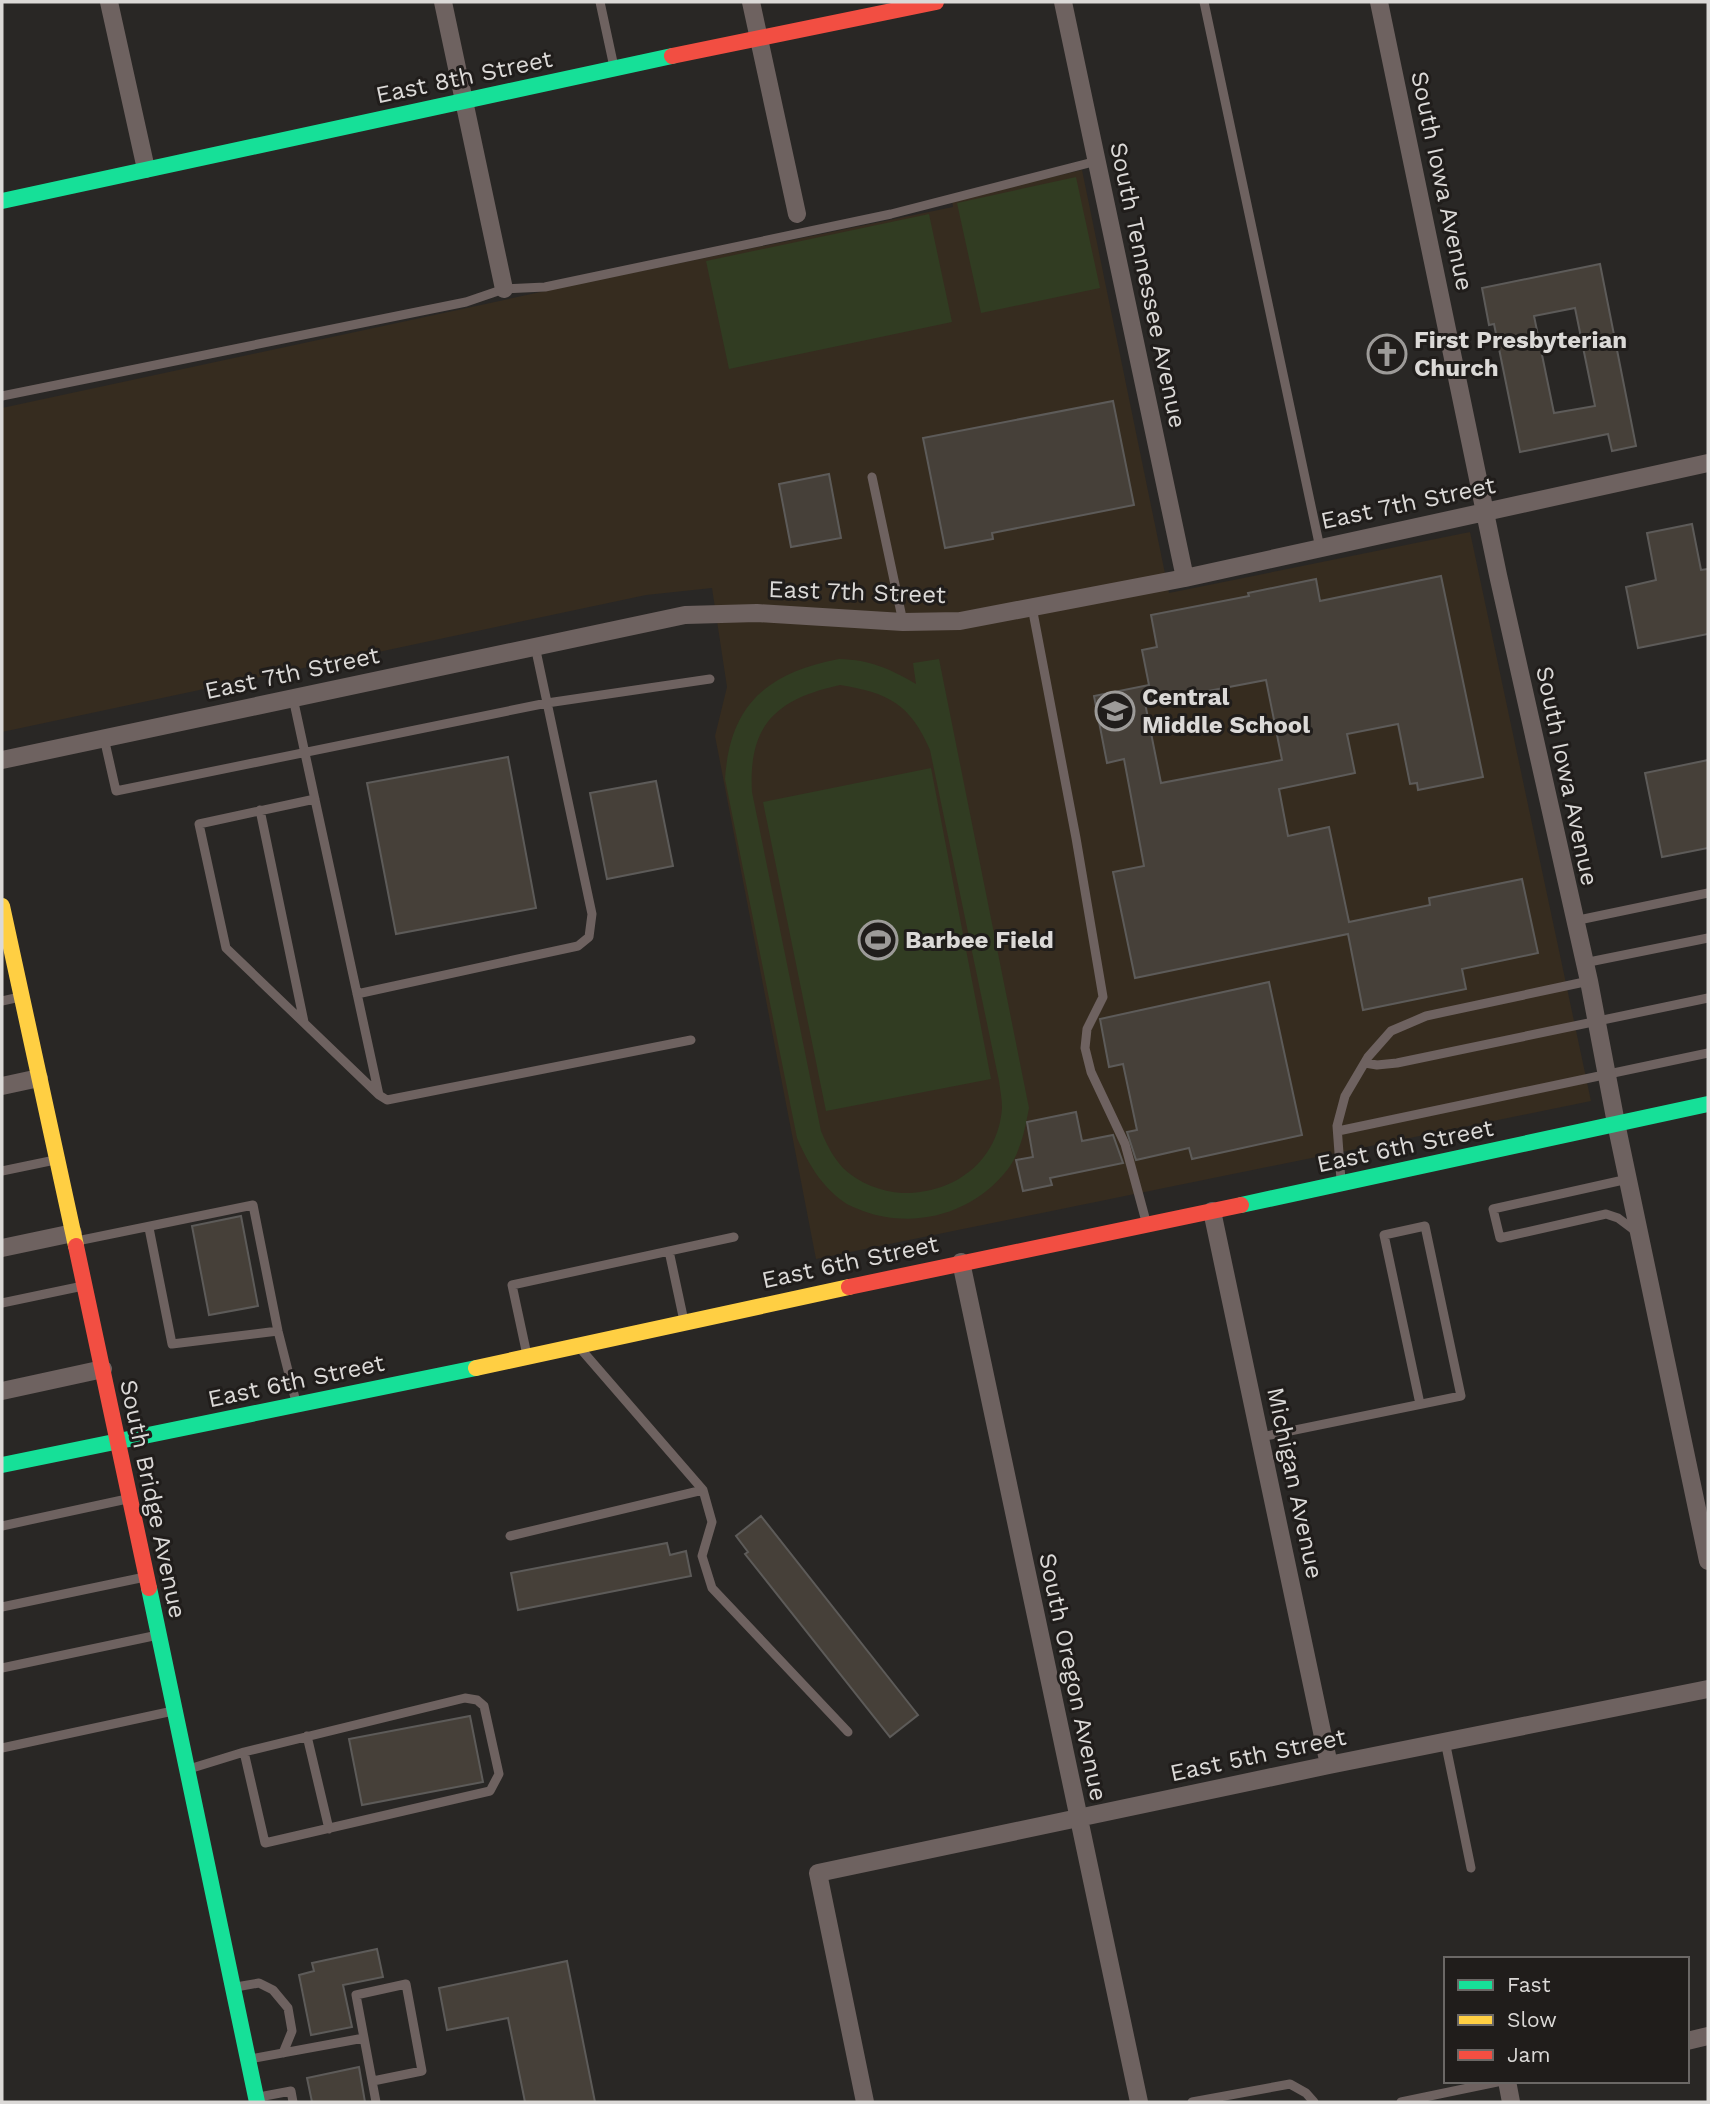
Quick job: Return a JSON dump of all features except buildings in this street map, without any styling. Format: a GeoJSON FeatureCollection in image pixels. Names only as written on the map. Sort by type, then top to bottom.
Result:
{"type":"FeatureCollection","features":[{"type":"Feature","properties":{"kind":"street"},"geometry":{"type":"LineString","coordinates":[[109,2],[146,169]]}},
{"type":"Feature","properties":{"kind":"street"},"geometry":{"type":"LineString","coordinates":[[443,2],[504,289]]}},
{"type":"Feature","properties":{"kind":"street"},"geometry":{"type":"LineString","coordinates":[[751,2],[797,214]]}},
{"type":"Feature","properties":{"kind":"street","name":"East 8th Street"},"geometry":{"type":"LineString","coordinates":[[2,201],[758,37],[936,2]]}},
{"type":"Feature","properties":{"kind":"street","name":"South Tennessee Avenue"},"geometry":{"type":"LineString","coordinates":[[1063,2],[1185,578]]}},
{"type":"Feature","properties":{"kind":"street","name":"South Iowa Avenue"},"geometry":{"type":"LineString","coordinates":[[1379,2],[1486,511],[1589,981],[1616,1124],[1708,1561]]}},
{"type":"Feature","properties":{"kind":"street","name":"East 7th Street"},"geometry":{"type":"LineString","coordinates":[[2,760],[685,615],[757,613],[904,622],[960,621],[1185,578],[1708,463]]}},
{"type":"Feature","properties":{"kind":"street","name":"South Bridge Avenue"},"geometry":{"type":"LineString","coordinates":[[2,911],[131,1498],[257,2100]]}},
{"type":"Feature","properties":{"kind":"street"},"geometry":{"type":"LineString","coordinates":[[2,1086],[39,1079]]}},
{"type":"Feature","properties":{"kind":"street","name":"East 6th Street"},"geometry":{"type":"LineString","coordinates":[[2,1465],[528,1357],[684,1321],[1708,1104]]}},
{"type":"Feature","properties":{"kind":"street","name":"Michigan Avenue"},"geometry":{"type":"LineString","coordinates":[[1212,1211],[1329,1765]]}},
{"type":"Feature","properties":{"kind":"street"},"geometry":{"type":"LineString","coordinates":[[2,1248],[74,1237]]}},
{"type":"Feature","properties":{"kind":"street","name":"South Oregon Avenue"},"geometry":{"type":"LineString","coordinates":[[961,1262],[1139,2102]]}},
{"type":"Feature","properties":{"kind":"street"},"geometry":{"type":"LineString","coordinates":[[2,1391],[103,1369]]}},
{"type":"Feature","properties":{"kind":"street","name":"East 5th Street"},"geometry":{"type":"LineString","coordinates":[[865,2102],[818,1873],[1445,1741],[1708,1689]]}},
{"type":"Feature","properties":{"kind":"street"},"geometry":{"type":"LineString","coordinates":[[1689,2041],[1708,2036]]}},
{"type":"Feature","properties":{"kind":"street"},"geometry":{"type":"LineString","coordinates":[[1505,2083],[1511,2102]]}},
{"type":"Feature","properties":{"kind":"lane"},"geometry":{"type":"LineString","coordinates":[[600,2],[614,69]]}},
{"type":"Feature","properties":{"kind":"lane"},"geometry":{"type":"LineString","coordinates":[[1204,2],[1320,548]]}},
{"type":"Feature","properties":{"kind":"lane"},"geometry":{"type":"LineString","coordinates":[[2,396],[466,302],[504,289],[545,287],[891,214],[1097,161]]}},
{"type":"Feature","properties":{"kind":"lane"},"geometry":{"type":"LineString","coordinates":[[872,477],[904,622]]}},
{"type":"Feature","properties":{"kind":"lane"},"geometry":{"type":"LineString","coordinates":[[1032,607],[1076,838],[1102,997],[1087,1030],[1085,1048],[1091,1072],[1125,1144],[1146,1225]]}},
{"type":"Feature","properties":{"kind":"lane"},"geometry":{"type":"LineString","coordinates":[[357,993],[578,946],[589,937],[593,914],[535,646]]}},
{"type":"Feature","properties":{"kind":"lane"},"geometry":{"type":"LineString","coordinates":[[104,738],[116,791],[547,703],[710,679]]}},
{"type":"Feature","properties":{"kind":"lane"},"geometry":{"type":"LineString","coordinates":[[293,698],[379,1095]]}},
{"type":"Feature","properties":{"kind":"lane"},"geometry":{"type":"LineString","coordinates":[[315,799],[199,824],[226,948],[379,1095],[387,1100],[691,1040]]}},
{"type":"Feature","properties":{"kind":"lane"},"geometry":{"type":"LineString","coordinates":[[260,810],[304,1024]]}},
{"type":"Feature","properties":{"kind":"lane"},"geometry":{"type":"LineString","coordinates":[[1574,921],[1708,892]]}},
{"type":"Feature","properties":{"kind":"lane"},"geometry":{"type":"LineString","coordinates":[[1584,963],[1708,938]]}},
{"type":"Feature","properties":{"kind":"lane"},"geometry":{"type":"LineString","coordinates":[[1341,1183],[1337,1126],[1346,1096],[1365,1063],[1391,1031],[1426,1016],[1589,981]]}},
{"type":"Feature","properties":{"kind":"lane"},"geometry":{"type":"LineString","coordinates":[[2,1001],[21,997]]}},
{"type":"Feature","properties":{"kind":"lane"},"geometry":{"type":"LineString","coordinates":[[1365,1063],[1397,1063],[1708,998]]}},
{"type":"Feature","properties":{"kind":"lane"},"geometry":{"type":"LineString","coordinates":[[1338,1131],[1708,1053]]}},
{"type":"Feature","properties":{"kind":"lane"},"geometry":{"type":"LineString","coordinates":[[2,1171],[57,1160]]}},
{"type":"Feature","properties":{"kind":"lane"},"geometry":{"type":"LineString","coordinates":[[1628,1178],[1493,1209],[1500,1238],[1606,1214],[1618,1218],[1639,1234]]}},
{"type":"Feature","properties":{"kind":"lane"},"geometry":{"type":"LineString","coordinates":[[74,1237],[149,1228],[253,1205],[278,1331],[296,1404]]}},
{"type":"Feature","properties":{"kind":"lane"},"geometry":{"type":"LineString","coordinates":[[1261,1437],[1461,1396],[1425,1226],[1384,1235],[1420,1404]]}},
{"type":"Feature","properties":{"kind":"lane"},"geometry":{"type":"LineString","coordinates":[[149,1228],[172,1345],[278,1331]]}},
{"type":"Feature","properties":{"kind":"lane"},"geometry":{"type":"LineString","coordinates":[[528,1357],[512,1285],[734,1237]]}},
{"type":"Feature","properties":{"kind":"lane"},"geometry":{"type":"LineString","coordinates":[[669,1251],[684,1321]]}},
{"type":"Feature","properties":{"kind":"lane"},"geometry":{"type":"LineString","coordinates":[[2,1303],[85,1286]]}},
{"type":"Feature","properties":{"kind":"lane"},"geometry":{"type":"LineString","coordinates":[[578,1346],[703,1490],[712,1522],[702,1556],[712,1588],[848,1732]]}},
{"type":"Feature","properties":{"kind":"lane"},"geometry":{"type":"LineString","coordinates":[[510,1536],[703,1490]]}},
{"type":"Feature","properties":{"kind":"lane"},"geometry":{"type":"LineString","coordinates":[[2,1526],[131,1498]]}},
{"type":"Feature","properties":{"kind":"lane"},"geometry":{"type":"LineString","coordinates":[[2,1607],[147,1576]]}},
{"type":"Feature","properties":{"kind":"lane"},"geometry":{"type":"LineString","coordinates":[[2,1668],[159,1634]]}},
{"type":"Feature","properties":{"kind":"lane"},"geometry":{"type":"LineString","coordinates":[[187,1769],[244,1752],[465,1698],[477,1700],[484,1706],[499,1774],[490,1791],[265,1843],[244,1752]]}},
{"type":"Feature","properties":{"kind":"lane"},"geometry":{"type":"LineString","coordinates":[[2,1748],[175,1711]]}},
{"type":"Feature","properties":{"kind":"lane"},"geometry":{"type":"LineString","coordinates":[[307,1736],[329,1829]]}},
{"type":"Feature","properties":{"kind":"lane"},"geometry":{"type":"LineString","coordinates":[[1445,1741],[1471,1868]]}},
{"type":"Feature","properties":{"kind":"lane"},"geometry":{"type":"LineString","coordinates":[[233,1987],[259,1983],[273,1990],[288,2008],[292,2031],[283,2053]]}},
{"type":"Feature","properties":{"kind":"lane"},"geometry":{"type":"LineString","coordinates":[[373,2081],[422,2071],[405,1984],[356,1995],[376,2102]]}},
{"type":"Feature","properties":{"kind":"lane"},"geometry":{"type":"LineString","coordinates":[[248,2060],[364,2038]]}},
{"type":"Feature","properties":{"kind":"lane"},"geometry":{"type":"LineString","coordinates":[[1406,2102],[1495,2083]]}},
{"type":"Feature","properties":{"kind":"lane"},"geometry":{"type":"LineString","coordinates":[[1192,2102],[1290,2084],[1306,2093],[1314,2102]]}},
{"type":"Feature","properties":{"kind":"lane"},"geometry":{"type":"LineString","coordinates":[[257,2100],[290,2091],[293,2102]]}},
{"type":"Feature","properties":{"kind":"shaded area","name":"Central Middle School"},"geometry":{"type":"Polygon","coordinates":[[[1082,170],[1169,593],[1470,532],[1591,1101],[816,1259],[715,736],[727,687],[712,588],[646,595],[2,732],[2,408],[592,281],[953,207],[952,200],[1082,170]]]}},
{"type":"Feature","properties":{"kind":"green space"},"geometry":{"type":"Polygon","coordinates":[[[1076,177],[1100,288],[981,313],[957,203],[1076,177]]]}},
{"type":"Feature","properties":{"kind":"green space"},"geometry":{"type":"Polygon","coordinates":[[[929,214],[952,322],[729,369],[706,261],[929,214]]]}},
{"type":"Feature","properties":{"kind":"green space"},"geometry":{"type":"Polygon","coordinates":[[[839,659],[861,661],[888,669],[916,684],[913,663],[939,659],[1029,1108],[1019,1147],[1008,1169],[978,1197],[943,1214],[903,1219],[863,1211],[848,1205],[822,1181],[797,1138],[725,779],[728,753],[744,712],[757,696],[773,683],[814,665],[839,659]],[[840,685],[818,691],[783,707],[771,718],[761,732],[755,749],[752,792],[821,1131],[836,1160],[856,1178],[886,1191],[921,1192],[955,1181],[982,1159],[999,1127],[1001,1094],[930,750],[906,711],[885,697],[840,685]]]}},
{"type":"Feature","properties":{"kind":"green space","name":"Barbee Field"},"geometry":{"type":"Polygon","coordinates":[[[931,768],[991,1079],[826,1111],[763,802],[931,768]]]}},
{"type":"Feature","properties":{"kind":"traffic: fast"},"geometry":{"type":"LineString","coordinates":[[2,201],[672,56]]}},
{"type":"Feature","properties":{"kind":"traffic: fast"},"geometry":{"type":"LineString","coordinates":[[1241,1205],[1708,1104]]}},
{"type":"Feature","properties":{"kind":"traffic: fast"},"geometry":{"type":"LineString","coordinates":[[2,1465],[476,1368]]}},
{"type":"Feature","properties":{"kind":"traffic: fast"},"geometry":{"type":"LineString","coordinates":[[149,1588],[257,2102]]}},
{"type":"Feature","properties":{"kind":"traffic: slow"},"geometry":{"type":"LineString","coordinates":[[2,906],[76,1246]]}},
{"type":"Feature","properties":{"kind":"traffic: slow"},"geometry":{"type":"LineString","coordinates":[[476,1368],[849,1287]]}},
{"type":"Feature","properties":{"kind":"traffic: jam"},"geometry":{"type":"LineString","coordinates":[[672,56],[936,2]]}},
{"type":"Feature","properties":{"kind":"traffic: jam"},"geometry":{"type":"LineString","coordinates":[[849,1287],[1241,1205]]}},
{"type":"Feature","properties":{"kind":"traffic: jam"},"geometry":{"type":"LineString","coordinates":[[76,1246],[149,1588]]}},
{"type":"Feature","properties":{"kind":"place","name":"First Presbyterian Church"},"geometry":{"type":"Point","coordinates":[1387,354]}},
{"type":"Feature","properties":{"kind":"place","name":"Central Middle School"},"geometry":{"type":"Point","coordinates":[1115,711]}},
{"type":"Feature","properties":{"kind":"place","name":"Barbee Field"},"geometry":{"type":"Point","coordinates":[878,940]}}]}
